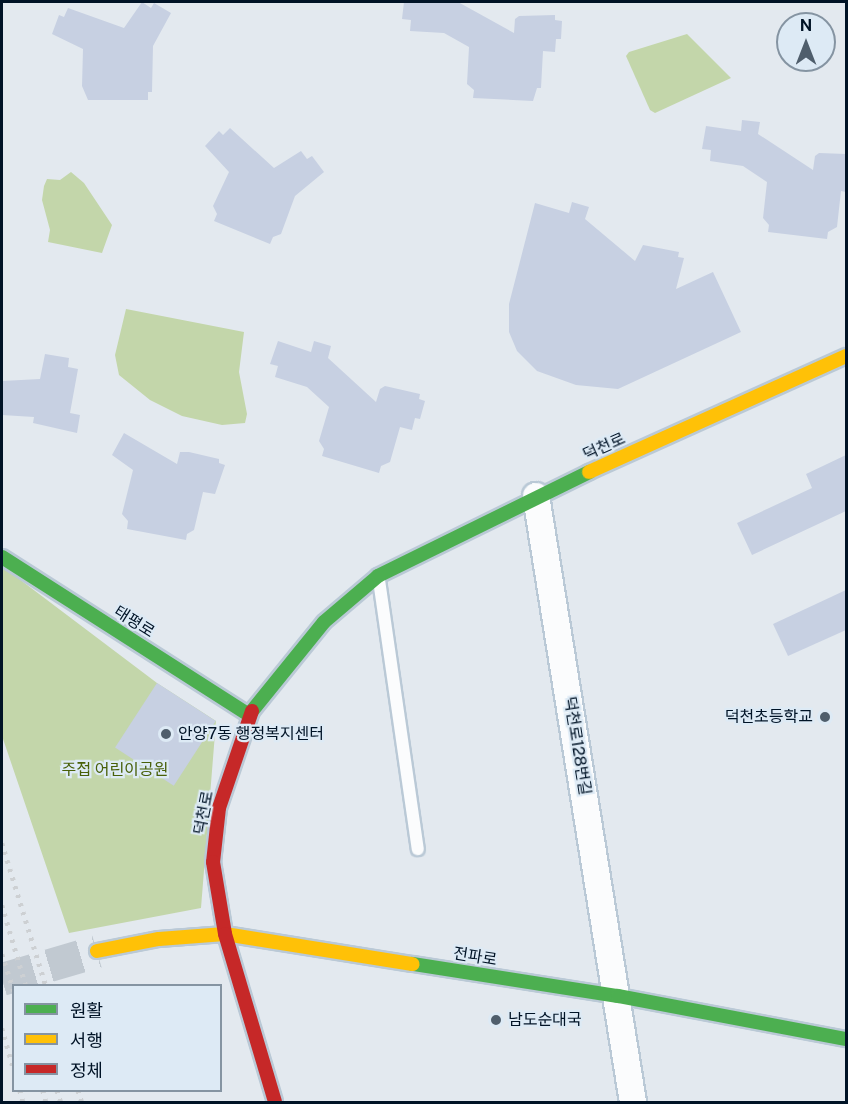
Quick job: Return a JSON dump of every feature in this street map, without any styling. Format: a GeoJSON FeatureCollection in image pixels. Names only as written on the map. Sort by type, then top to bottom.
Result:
{"type":"FeatureCollection","features":[{"type":"Feature","properties":{"kind":"street","name":"덕천로"},"geometry":{"type":"LineString","coordinates":[[275,1102],[225,934],[213,862],[219,808],[249,715],[324,622],[378,576],[536,495],[846,356]]}},
{"type":"Feature","properties":{"kind":"street","name":"덕천로128번길"},"geometry":{"type":"LineString","coordinates":[[536,495],[618,996],[633,1102]]}},
{"type":"Feature","properties":{"kind":"street","name":"태평로"},"geometry":{"type":"LineString","coordinates":[[2,557],[249,715]]}},
{"type":"Feature","properties":{"kind":"street","name":"전파로"},"geometry":{"type":"LineString","coordinates":[[97,951],[159,939],[225,934],[618,996],[846,1039]]}},
{"type":"Feature","properties":{"kind":"lane"},"geometry":{"type":"LineString","coordinates":[[378,576],[418,849]]}},
{"type":"Feature","properties":{"kind":"green space"},"geometry":{"type":"Polygon","coordinates":[[[687,34],[731,78],[655,113],[650,110],[626,56],[629,52],[687,34]]]}},
{"type":"Feature","properties":{"kind":"green space"},"geometry":{"type":"Polygon","coordinates":[[[71,172],[84,183],[112,225],[102,253],[48,242],[50,230],[42,200],[44,186],[47,179],[60,180],[71,172]]]}},
{"type":"Feature","properties":{"kind":"green space"},"geometry":{"type":"Polygon","coordinates":[[[126,309],[244,332],[239,372],[247,414],[245,423],[222,425],[182,416],[150,400],[119,375],[115,355],[126,309]]]}},
{"type":"Feature","properties":{"kind":"green space","name":"주접 어린이공원"},"geometry":{"type":"Polygon","coordinates":[[[2,566],[157,683],[216,721],[201,908],[69,933],[2,736],[2,566]]]}},
{"type":"Feature","properties":{"kind":"building"},"geometry":{"type":"Polygon","coordinates":[[[142,2],[151,8],[154,3],[171,13],[153,46],[152,92],[148,92],[148,100],[88,100],[82,86],[83,49],[52,34],[59,15],[64,17],[68,8],[124,28],[142,2]]]}},
{"type":"Feature","properties":{"kind":"building"},"geometry":{"type":"Polygon","coordinates":[[[404,2],[458,2],[514,33],[515,19],[519,16],[555,15],[555,20],[562,21],[561,39],[556,39],[555,52],[543,51],[541,88],[537,88],[533,101],[473,98],[474,90],[467,84],[469,47],[444,33],[410,31],[411,20],[402,19],[404,2]]]}},
{"type":"Feature","properties":{"kind":"building"},"geometry":{"type":"Polygon","coordinates":[[[742,120],[760,122],[758,134],[813,170],[815,156],[819,153],[846,154],[846,192],[841,191],[837,227],[828,232],[827,239],[768,232],[769,225],[763,218],[767,182],[743,166],[710,161],[711,150],[702,149],[706,126],[741,131],[742,120]]]}},
{"type":"Feature","properties":{"kind":"building"},"geometry":{"type":"Polygon","coordinates":[[[230,128],[274,168],[301,151],[307,159],[312,156],[324,172],[295,196],[281,234],[273,237],[270,244],[214,221],[217,214],[213,206],[229,172],[205,146],[219,131],[223,135],[230,128]]]}},
{"type":"Feature","properties":{"kind":"building"},"geometry":{"type":"Polygon","coordinates":[[[572,202],[589,207],[585,219],[635,261],[643,245],[679,252],[678,257],[684,258],[676,289],[713,272],[741,332],[618,389],[576,385],[537,371],[517,351],[509,332],[509,304],[535,203],[569,213],[572,202]]]}},
{"type":"Feature","properties":{"kind":"building"},"geometry":{"type":"Polygon","coordinates":[[[278,341],[311,352],[314,341],[331,346],[328,358],[376,402],[380,389],[385,386],[420,394],[419,399],[425,401],[420,419],[415,418],[412,430],[400,427],[390,462],[381,466],[379,473],[322,456],[324,449],[319,441],[329,407],[307,387],[275,377],[278,366],[270,364],[278,341]]]}},
{"type":"Feature","properties":{"kind":"building"},"geometry":{"type":"Polygon","coordinates":[[[45,354],[69,358],[68,367],[78,369],[70,413],[80,415],[77,433],[33,423],[34,417],[2,415],[2,381],[40,379],[45,354]]]}},
{"type":"Feature","properties":{"kind":"building"},"geometry":{"type":"Polygon","coordinates":[[[124,433],[177,464],[180,452],[189,452],[219,459],[219,463],[225,465],[215,494],[203,492],[194,530],[187,534],[186,540],[127,529],[128,521],[122,514],[133,470],[112,455],[124,433]]]}},
{"type":"Feature","properties":{"kind":"building"},"geometry":{"type":"Polygon","coordinates":[[[846,455],[846,511],[752,555],[737,523],[812,488],[806,474],[846,455]]]}},
{"type":"Feature","properties":{"kind":"building"},"geometry":{"type":"Polygon","coordinates":[[[846,590],[846,630],[788,656],[773,624],[846,590]]]}},
{"type":"Feature","properties":{"kind":"building","name":"안양7동 행정복지센터"},"geometry":{"type":"Polygon","coordinates":[[[157,683],[216,721],[174,786],[115,748],[157,683]]]}},
{"type":"Feature","properties":{"kind":"tunnel"},"geometry":{"type":"LineString","coordinates":[[2,979],[97,951]]}},
{"type":"Feature","properties":{"kind":"railway"},"geometry":{"type":"LineString","coordinates":[[2,843],[45,984]]}},
{"type":"Feature","properties":{"kind":"railway"},"geometry":{"type":"LineString","coordinates":[[2,905],[25,984]]}},
{"type":"Feature","properties":{"kind":"railway"},"geometry":{"type":"LineString","coordinates":[[2,954],[12,985]]}},
{"type":"Feature","properties":{"kind":"railway"},"geometry":{"type":"LineString","coordinates":[[2,1028],[12,1063]]}},
{"type":"Feature","properties":{"kind":"railway"},"geometry":{"type":"LineString","coordinates":[[20,1092],[23,1102]]}},
{"type":"Feature","properties":{"kind":"railway"},"geometry":{"type":"LineString","coordinates":[[44,1092],[46,1102]]}},
{"type":"Feature","properties":{"kind":"railway"},"geometry":{"type":"LineString","coordinates":[[58,1092],[61,1102]]}},
{"type":"Feature","properties":{"kind":"railway"},"geometry":{"type":"LineString","coordinates":[[79,1092],[82,1102]]}},
{"type":"Feature","properties":{"kind":"traffic: fast"},"geometry":{"type":"LineString","coordinates":[[252,711],[324,622],[378,576],[589,472]]}},
{"type":"Feature","properties":{"kind":"traffic: fast"},"geometry":{"type":"LineString","coordinates":[[2,557],[249,715]]}},
{"type":"Feature","properties":{"kind":"traffic: fast"},"geometry":{"type":"LineString","coordinates":[[413,964],[618,996],[846,1039]]}},
{"type":"Feature","properties":{"kind":"traffic: slow"},"geometry":{"type":"LineString","coordinates":[[589,472],[846,356]]}},
{"type":"Feature","properties":{"kind":"traffic: slow"},"geometry":{"type":"LineString","coordinates":[[97,951],[159,939],[225,934],[413,964]]}},
{"type":"Feature","properties":{"kind":"traffic: jam"},"geometry":{"type":"LineString","coordinates":[[252,711],[219,808],[213,862],[225,934],[275,1102]]}},
{"type":"Feature","properties":{"kind":"place","name":"덕천초등학교"},"geometry":{"type":"Point","coordinates":[825,717]}},
{"type":"Feature","properties":{"kind":"place","name":"안양7동 행정복지센터"},"geometry":{"type":"Point","coordinates":[166,734]}},
{"type":"Feature","properties":{"kind":"place","name":"남도순대국"},"geometry":{"type":"Point","coordinates":[496,1020]}}]}
